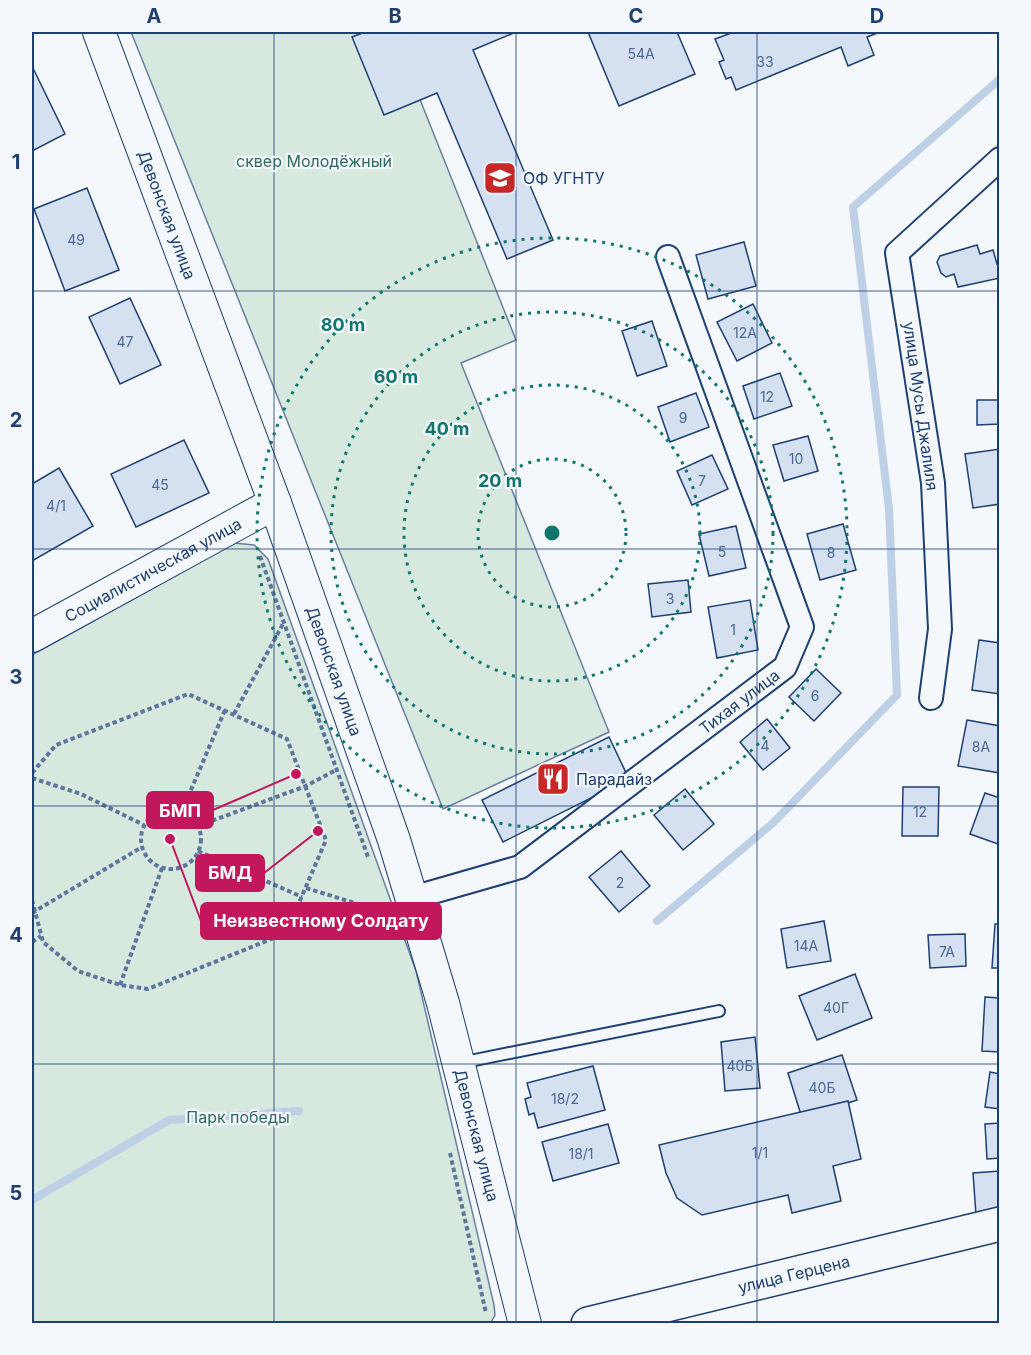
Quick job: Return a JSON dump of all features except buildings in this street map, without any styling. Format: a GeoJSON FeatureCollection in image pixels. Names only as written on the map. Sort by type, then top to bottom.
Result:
{"type":"FeatureCollection","features":[{"type":"Feature","properties":{"kind":"main road","name":"Девонская улица"},"geometry":{"type":"LineString","coordinates":[[99,32],[275,502],[394,840],[394,905],[458,1063],[525,1323]]}},
{"type":"Feature","properties":{"kind":"main road","name":"Социалистическая улица"},"geometry":{"type":"LineString","coordinates":[[32,636],[275,502]]}},
{"type":"Feature","properties":{"kind":"main road","name":"улица Герцена"},"geometry":{"type":"LineString","coordinates":[[588,1323],[999,1224]]}},
{"type":"Feature","properties":{"kind":"street","name":"улица Мусы Джалиля"},"geometry":{"type":"LineString","coordinates":[[931,698],[940,629],[933,483],[897,253],[999,159]]}},
{"type":"Feature","properties":{"kind":"street","name":"Тихая улица"},"geometry":{"type":"LineString","coordinates":[[394,905],[520,867],[785,667],[802,627],[668,257]]}},
{"type":"Feature","properties":{"kind":"lane"},"geometry":{"type":"LineString","coordinates":[[458,1063],[719,1011]]}},
{"type":"Feature","properties":{"kind":"path"},"geometry":{"type":"LineString","coordinates":[[260,556],[368,858]]}},
{"type":"Feature","properties":{"kind":"path"},"geometry":{"type":"LineString","coordinates":[[234,714],[284,622]]}},
{"type":"Feature","properties":{"kind":"path"},"geometry":{"type":"LineString","coordinates":[[32,773],[56,746],[188,694],[287,739],[326,840],[286,933],[148,989],[120,985],[78,971],[43,942],[32,900]]}},
{"type":"Feature","properties":{"kind":"path"},"geometry":{"type":"LineString","coordinates":[[182,811],[225,710]]}},
{"type":"Feature","properties":{"kind":"path"},"geometry":{"type":"LineString","coordinates":[[198,826],[306,786],[336,770]]}},
{"type":"Feature","properties":{"kind":"path"},"geometry":{"type":"LineString","coordinates":[[32,778],[81,794],[144,825]]}},
{"type":"Feature","properties":{"kind":"path"},"geometry":{"type":"LineString","coordinates":[[160,811],[182,811],[192,817],[198,826],[200,843],[198,851],[183,866],[162,867],[146,856],[142,847],[141,836],[144,825],[151,816],[160,811]]}},
{"type":"Feature","properties":{"kind":"path"},"geometry":{"type":"LineString","coordinates":[[32,913],[142,847]]}},
{"type":"Feature","properties":{"kind":"path"},"geometry":{"type":"LineString","coordinates":[[198,851],[302,897]]}},
{"type":"Feature","properties":{"kind":"path"},"geometry":{"type":"LineString","coordinates":[[120,985],[162,867]]}},
{"type":"Feature","properties":{"kind":"path"},"geometry":{"type":"LineString","coordinates":[[306,888],[394,905],[391,923]]}},
{"type":"Feature","properties":{"kind":"path"},"geometry":{"type":"LineString","coordinates":[[32,942],[41,936]]}},
{"type":"Feature","properties":{"kind":"path"},"geometry":{"type":"LineString","coordinates":[[448,1143],[486,1313]]}},
{"type":"Feature","properties":{"kind":"green space","name":"сквер Молодёжный"},"geometry":{"type":"Polygon","coordinates":[[[131,32],[393,32],[516,340],[461,363],[609,732],[443,809],[131,32]]]}},
{"type":"Feature","properties":{"kind":"green space","name":"Парк победы"},"geometry":{"type":"Polygon","coordinates":[[[234,543],[254,545],[268,559],[416,971],[494,1305],[495,1315],[490,1324],[32,1323],[32,655],[234,543]]]}},
{"type":"Feature","properties":{"kind":"waterway"},"geometry":{"type":"LineString","coordinates":[[657,921],[773,823],[897,695],[889,509],[853,207],[1000,79]]}},
{"type":"Feature","properties":{"kind":"waterway"},"geometry":{"type":"LineString","coordinates":[[32,1200],[169,1120],[299,1111]]}},
{"type":"Feature","properties":{"kind":"place","name":"ОФ УГНТУ"},"geometry":{"type":"Point","coordinates":[500,178]}},
{"type":"Feature","properties":{"kind":"place","name":"БМП"},"geometry":{"type":"Point","coordinates":[296,774]}},
{"type":"Feature","properties":{"kind":"place","name":"Парадайз"},"geometry":{"type":"Point","coordinates":[553,779]}},
{"type":"Feature","properties":{"kind":"place","name":"БМД"},"geometry":{"type":"Point","coordinates":[318,831]}},
{"type":"Feature","properties":{"kind":"place","name":"Неизвестному Солдату"},"geometry":{"type":"Point","coordinates":[170,839]}}]}
